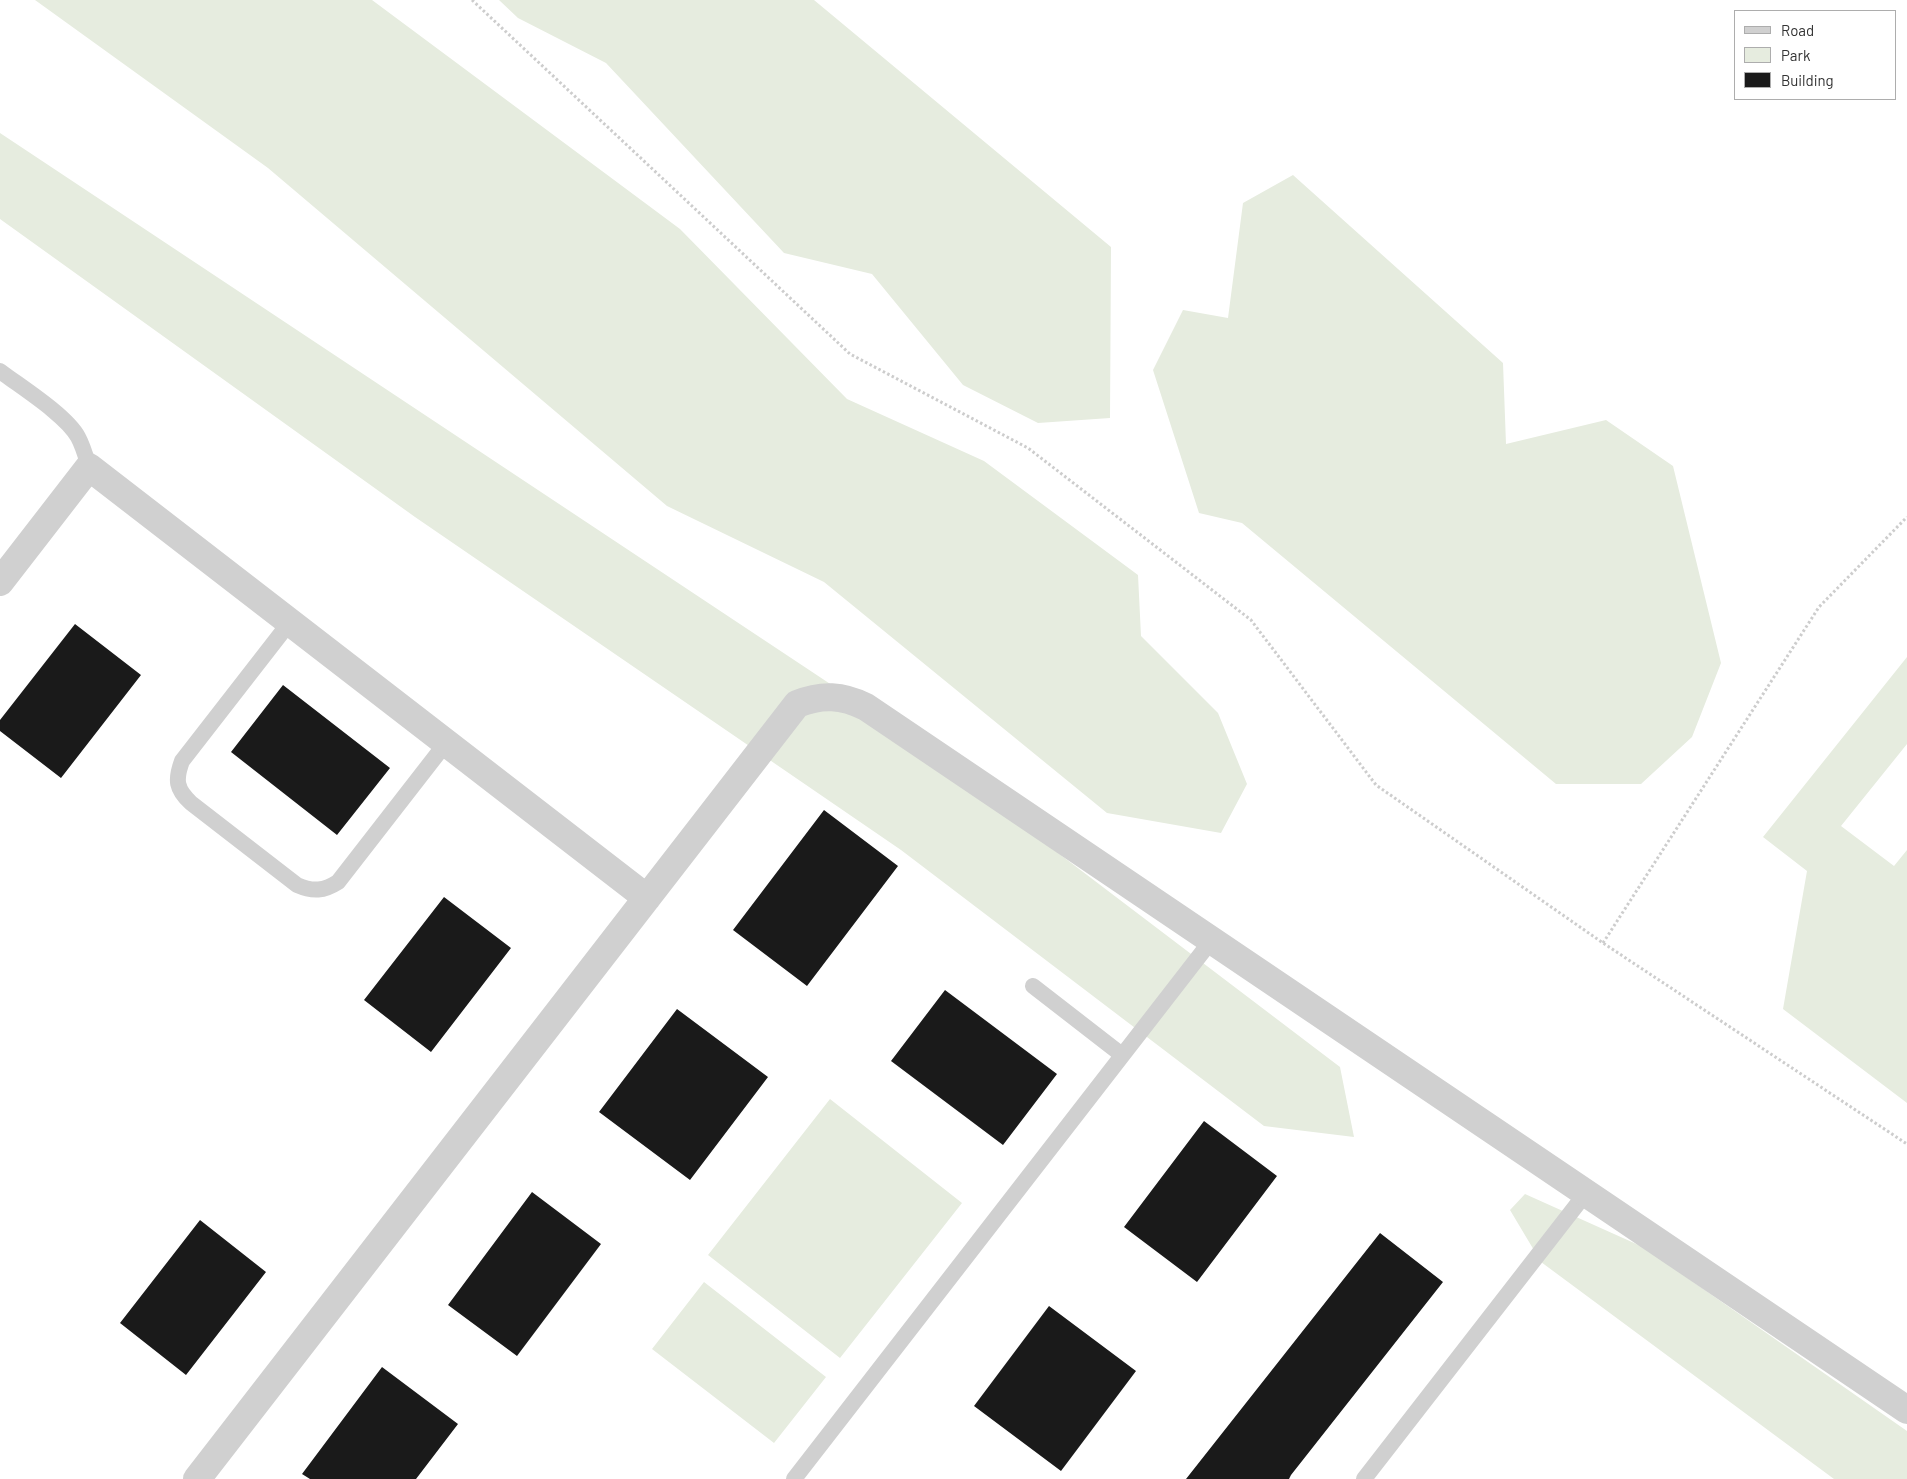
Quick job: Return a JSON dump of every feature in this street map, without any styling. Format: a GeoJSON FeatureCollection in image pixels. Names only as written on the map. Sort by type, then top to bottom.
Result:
{"type":"FeatureCollection","features":[{"type":"Feature","properties":{"kind":"street"},"geometry":{"type":"LineString","coordinates":[[0,582],[89,467],[647,898]]}},
{"type":"Feature","properties":{"kind":"street"},"geometry":{"type":"LineString","coordinates":[[197,1479],[797,704],[818,697],[838,697],[853,700],[866,707],[1907,1410]]}},
{"type":"Feature","properties":{"kind":"lane"},"geometry":{"type":"LineString","coordinates":[[0,371],[59,416],[71,428],[78,436],[89,467]]}},
{"type":"Feature","properties":{"kind":"lane"},"geometry":{"type":"LineString","coordinates":[[290,622],[182,761],[177,774],[178,784],[182,795],[191,803],[297,885],[308,890],[329,888],[338,882],[446,743]]}},
{"type":"Feature","properties":{"kind":"lane"},"geometry":{"type":"LineString","coordinates":[[794,1479],[1211,941]]}},
{"type":"Feature","properties":{"kind":"lane"},"geometry":{"type":"LineString","coordinates":[[1033,986],[1122,1055]]}},
{"type":"Feature","properties":{"kind":"lane"},"geometry":{"type":"LineString","coordinates":[[1364,1479],[1586,1193]]}},
{"type":"Feature","properties":{"kind":"path"},"geometry":{"type":"LineString","coordinates":[[472,0],[850,354],[1028,448],[1251,620],[1376,785],[1603,943],[1907,1144]]}},
{"type":"Feature","properties":{"kind":"path"},"geometry":{"type":"LineString","coordinates":[[1603,943],[1819,607],[1907,517]]}},
{"type":"Feature","properties":{"kind":"green space"},"geometry":{"type":"Polygon","coordinates":[[[35,0],[372,0],[680,229],[847,399],[984,461],[1138,575],[1141,636],[1218,713],[1247,784],[1221,833],[1107,813],[824,582],[667,506],[268,168],[35,0]]]}},
{"type":"Feature","properties":{"kind":"green space"},"geometry":{"type":"Polygon","coordinates":[[[499,0],[814,0],[1111,247],[1110,418],[1038,423],[963,385],[872,274],[784,253],[606,63],[518,18],[499,0]]]}},
{"type":"Feature","properties":{"kind":"green space"},"geometry":{"type":"Polygon","coordinates":[[[0,133],[871,711],[1340,1067],[1354,1137],[1264,1126],[901,850],[415,517],[0,219],[0,133]]]}},
{"type":"Feature","properties":{"kind":"green space"},"geometry":{"type":"Polygon","coordinates":[[[1293,175],[1503,363],[1506,444],[1606,420],[1673,466],[1721,663],[1692,737],[1641,784],[1556,784],[1242,523],[1199,513],[1153,370],[1183,310],[1228,318],[1243,203],[1293,175]]]}},
{"type":"Feature","properties":{"kind":"green space"},"geometry":{"type":"Polygon","coordinates":[[[1907,657],[1907,744],[1841,826],[1894,866],[1907,850],[1907,1103],[1783,1009],[1807,871],[1763,837],[1907,657]]]}},
{"type":"Feature","properties":{"kind":"green space"},"geometry":{"type":"Polygon","coordinates":[[[830,1099],[962,1203],[840,1358],[708,1255],[830,1099]]]}},
{"type":"Feature","properties":{"kind":"green space"},"geometry":{"type":"Polygon","coordinates":[[[1525,1194],[1643,1247],[1907,1431],[1907,1479],[1834,1479],[1541,1262],[1510,1210],[1525,1194]]]}},
{"type":"Feature","properties":{"kind":"green space"},"geometry":{"type":"Polygon","coordinates":[[[704,1282],[826,1377],[774,1443],[652,1349],[704,1282]]]}},
{"type":"Feature","properties":{"kind":"building"},"geometry":{"type":"Polygon","coordinates":[[[75,624],[141,675],[61,778],[0,731],[0,720],[75,624]]]}},
{"type":"Feature","properties":{"kind":"building"},"geometry":{"type":"Polygon","coordinates":[[[283,685],[390,768],[337,835],[231,752],[283,685]]]}},
{"type":"Feature","properties":{"kind":"building"},"geometry":{"type":"Polygon","coordinates":[[[824,810],[898,866],[807,986],[733,930],[824,810]]]}},
{"type":"Feature","properties":{"kind":"building"},"geometry":{"type":"Polygon","coordinates":[[[444,897],[511,948],[431,1052],[364,1000],[444,897]]]}},
{"type":"Feature","properties":{"kind":"building"},"geometry":{"type":"Polygon","coordinates":[[[945,990],[1057,1074],[1003,1145],[891,1061],[945,990]]]}},
{"type":"Feature","properties":{"kind":"building"},"geometry":{"type":"Polygon","coordinates":[[[677,1009],[768,1077],[690,1180],[599,1112],[677,1009]]]}},
{"type":"Feature","properties":{"kind":"building"},"geometry":{"type":"Polygon","coordinates":[[[1204,1121],[1277,1176],[1197,1282],[1124,1227],[1204,1121]]]}},
{"type":"Feature","properties":{"kind":"building"},"geometry":{"type":"Polygon","coordinates":[[[532,1192],[601,1244],[517,1356],[448,1305],[532,1192]]]}},
{"type":"Feature","properties":{"kind":"building"},"geometry":{"type":"Polygon","coordinates":[[[200,1220],[266,1272],[186,1375],[120,1323],[200,1220]]]}},
{"type":"Feature","properties":{"kind":"building"},"geometry":{"type":"Polygon","coordinates":[[[1380,1233],[1443,1282],[1289,1479],[1186,1479],[1380,1233]]]}},
{"type":"Feature","properties":{"kind":"building"},"geometry":{"type":"Polygon","coordinates":[[[1049,1306],[1136,1371],[1061,1471],[974,1406],[1049,1306]]]}},
{"type":"Feature","properties":{"kind":"building"},"geometry":{"type":"Polygon","coordinates":[[[382,1367],[458,1424],[416,1479],[310,1479],[302,1474],[382,1367]]]}}]}
